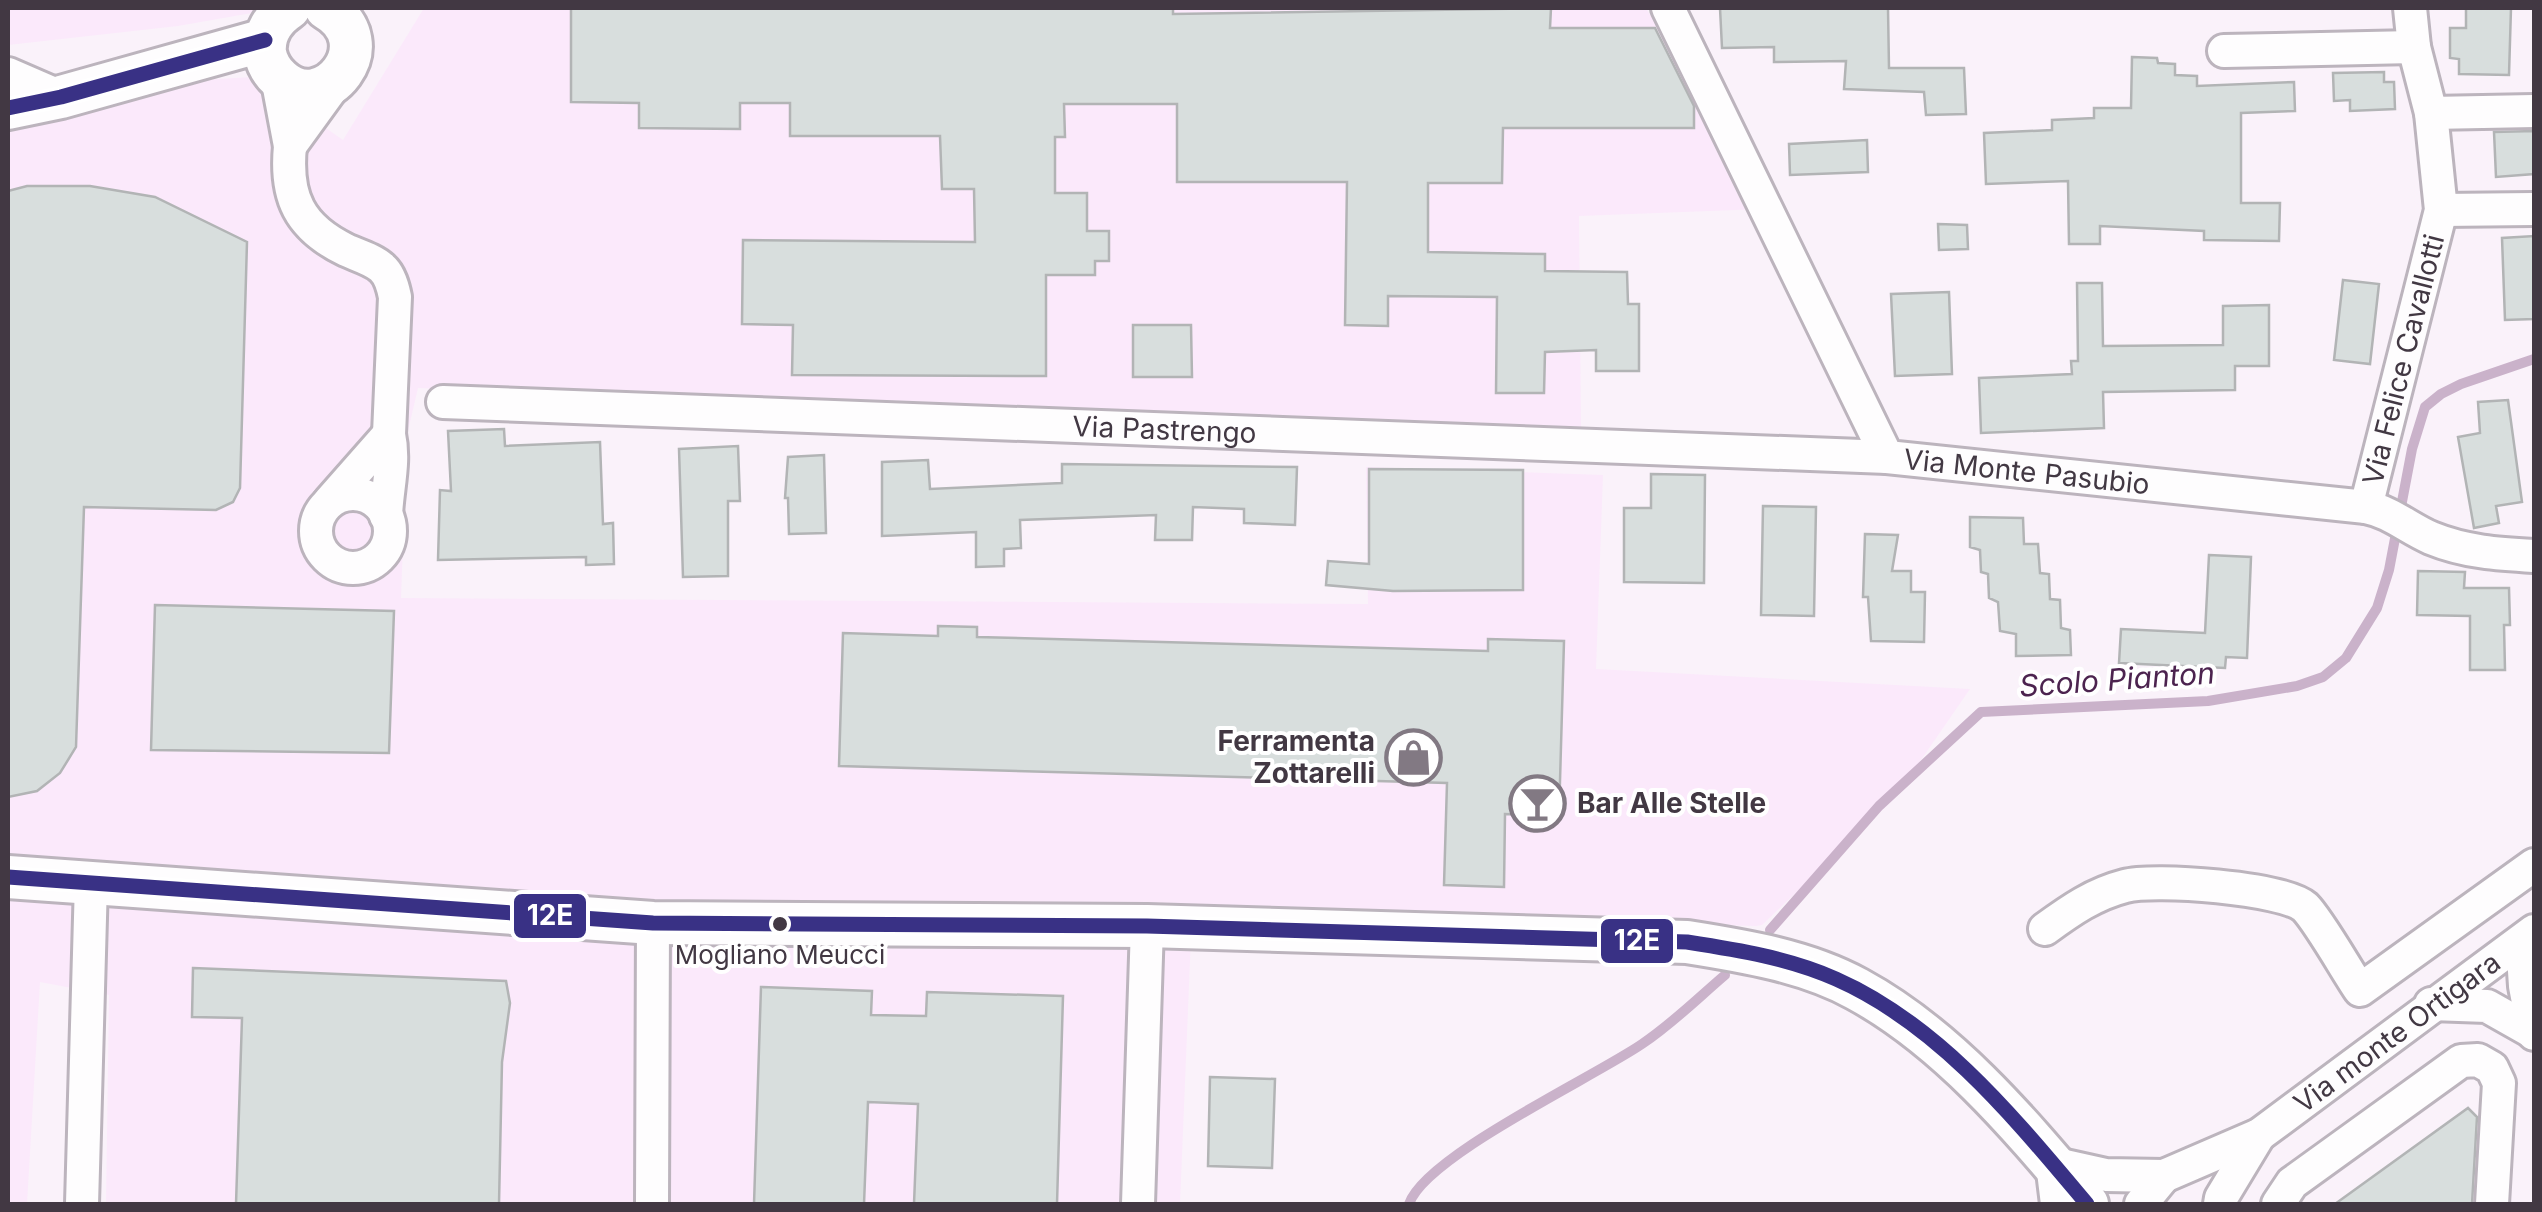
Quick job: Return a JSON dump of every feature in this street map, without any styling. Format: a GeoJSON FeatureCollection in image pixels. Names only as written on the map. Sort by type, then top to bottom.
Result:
{"type":"FeatureCollection","features":[{"type":"Feature","properties":{"kind":"main road"},"geometry":{"type":"LineString","coordinates":[[8,108],[277,41],[299,90],[313,90],[342,74],[350,55],[351,41],[337,10]]}},
{"type":"Feature","properties":{"kind":"main road"},"geometry":{"type":"LineString","coordinates":[[8,877],[653,923],[1147,926],[1648,940],[1751,952],[1856,988],[1895,1014],[1961,1068],[2055,1184],[2087,1204]]}},
{"type":"Feature","properties":{"kind":"street","name":"Via Monte Pasubio"},"geometry":{"type":"LineString","coordinates":[[1668,8],[1888,457],[2375,509],[2428,536],[2484,554],[2534,556]]}},
{"type":"Feature","properties":{"kind":"street","name":"Via Felice Cavallotti"},"geometry":{"type":"LineString","coordinates":[[2375,509],[2441,210],[2431,113],[2414,48],[2410,8]]}},
{"type":"Feature","properties":{"kind":"street"},"geometry":{"type":"LineString","coordinates":[[277,41],[290,146],[288,172],[300,212],[330,242],[382,268],[392,282],[395,297],[390,434],[393,454],[386,516],[390,534],[382,555],[362,567],[338,565],[328,558],[316,535],[322,511],[390,434]]}},
{"type":"Feature","properties":{"kind":"street"},"geometry":{"type":"LineString","coordinates":[[2224,51],[2414,48]]}},
{"type":"Feature","properties":{"kind":"street"},"geometry":{"type":"LineString","coordinates":[[8,74],[61,97]]}},
{"type":"Feature","properties":{"kind":"street"},"geometry":{"type":"LineString","coordinates":[[290,146],[342,74]]}},
{"type":"Feature","properties":{"kind":"street"},"geometry":{"type":"LineString","coordinates":[[2431,113],[2534,112]]}},
{"type":"Feature","properties":{"kind":"street","name":"Via Felice Cavallotti"},"geometry":{"type":"LineString","coordinates":[[2441,210],[2534,210]]}},
{"type":"Feature","properties":{"kind":"street","name":"Via Pastrengo"},"geometry":{"type":"LineString","coordinates":[[443,402],[1888,457]]}},
{"type":"Feature","properties":{"kind":"street"},"geometry":{"type":"LineString","coordinates":[[330,502],[354,494],[366,496],[377,502],[386,516]]}},
{"type":"Feature","properties":{"kind":"street"},"geometry":{"type":"LineString","coordinates":[[2045,929],[2084,900],[2129,884],[2151,882],[2271,892],[2304,906],[2360,990],[2534,865]]}},
{"type":"Feature","properties":{"kind":"street"},"geometry":{"type":"LineString","coordinates":[[82,1204],[91,882]]}},
{"type":"Feature","properties":{"kind":"street"},"geometry":{"type":"LineString","coordinates":[[652,1204],[653,923]]}},
{"type":"Feature","properties":{"kind":"street"},"geometry":{"type":"LineString","coordinates":[[1138,1204],[1147,926]]}},
{"type":"Feature","properties":{"kind":"street"},"geometry":{"type":"LineString","coordinates":[[2530,939],[2525,986],[2534,1033]]}},
{"type":"Feature","properties":{"kind":"street","name":"Via monte Ortigara"},"geometry":{"type":"LineString","coordinates":[[2055,1184],[2106,1175],[2164,1176],[2259,1135],[2431,1004],[2530,939]]}},
{"type":"Feature","properties":{"kind":"street"},"geometry":{"type":"LineString","coordinates":[[2431,1004],[2487,1006],[2534,1033]]}},
{"type":"Feature","properties":{"kind":"street"},"geometry":{"type":"LineString","coordinates":[[2278,1204],[2292,1183],[2469,1059],[2492,1068],[2500,1083],[2492,1204]]}},
{"type":"Feature","properties":{"kind":"street","name":"Via monte Ortigara"},"geometry":{"type":"LineString","coordinates":[[2218,1202],[2259,1135]]}},
{"type":"Feature","properties":{"kind":"street","name":"Via monte Ortigara"},"geometry":{"type":"LineString","coordinates":[[2140,1204],[2164,1176]]}},
{"type":"Feature","properties":{"kind":"shaded area"},"geometry":{"type":"Polygon","coordinates":[[[8,8],[281,8],[178,26],[8,45],[8,8]]]}},
{"type":"Feature","properties":{"kind":"shaded area"},"geometry":{"type":"Polygon","coordinates":[[[424,8],[1646,8],[1762,209],[1579,216],[1581,427],[418,388],[407,435],[401,598],[1368,604],[1366,467],[1603,475],[1596,669],[1970,689],[1894,799],[1762,925],[1192,912],[1180,1204],[106,1204],[109,995],[40,982],[27,1204],[8,1204],[8,120],[146,83],[253,77],[343,140],[424,8]]]}},
{"type":"Feature","properties":{"kind":"building"},"geometry":{"type":"Polygon","coordinates":[[[571,8],[1173,8],[1173,14],[1551,8],[1550,28],[1655,28],[1694,106],[1694,128],[1503,128],[1502,183],[1428,183],[1428,252],[1545,254],[1545,271],[1627,272],[1628,304],[1639,304],[1639,371],[1596,371],[1596,350],[1545,352],[1544,393],[1496,393],[1497,297],[1388,296],[1388,326],[1345,325],[1347,182],[1177,182],[1177,104],[1064,104],[1065,137],[1055,137],[1055,193],[1087,193],[1087,231],[1109,231],[1109,261],[1095,261],[1095,275],[1046,275],[1046,376],[792,375],[793,325],[742,324],[743,240],[975,242],[974,189],[942,189],[940,136],[790,136],[790,103],[740,103],[740,129],[639,128],[639,103],[571,102],[571,8]]]}},
{"type":"Feature","properties":{"kind":"building"},"geometry":{"type":"Polygon","coordinates":[[[1720,8],[1888,8],[1889,68],[1964,68],[1966,114],[1926,115],[1924,92],[1844,89],[1846,61],[1774,62],[1774,47],[1722,48],[1720,8]]]}},
{"type":"Feature","properties":{"kind":"building"},"geometry":{"type":"Polygon","coordinates":[[[2466,8],[2511,8],[2509,75],[2459,74],[2459,59],[2450,58],[2450,28],[2466,28],[2466,8]]]}},
{"type":"Feature","properties":{"kind":"building"},"geometry":{"type":"Polygon","coordinates":[[[2132,57],[2157,58],[2158,63],[2175,64],[2175,75],[2197,76],[2197,86],[2294,82],[2295,111],[2241,113],[2241,203],[2280,203],[2279,241],[2204,240],[2204,231],[2100,226],[2100,244],[2069,244],[2068,181],[1986,184],[1984,133],[2052,130],[2052,120],[2094,118],[2094,108],[2131,108],[2132,57]]]}},
{"type":"Feature","properties":{"kind":"building"},"geometry":{"type":"Polygon","coordinates":[[[2384,72],[2384,82],[2394,82],[2395,109],[2350,111],[2350,100],[2334,101],[2333,73],[2384,72]]]}},
{"type":"Feature","properties":{"kind":"building"},"geometry":{"type":"Polygon","coordinates":[[[2534,131],[2534,174],[2496,177],[2494,132],[2534,131]]]}},
{"type":"Feature","properties":{"kind":"building"},"geometry":{"type":"Polygon","coordinates":[[[1867,140],[1868,172],[1790,175],[1789,144],[1867,140]]]}},
{"type":"Feature","properties":{"kind":"building"},"geometry":{"type":"Polygon","coordinates":[[[27,186],[90,186],[155,197],[247,242],[240,488],[233,502],[216,510],[84,507],[76,747],[60,773],[37,791],[8,797],[8,191],[27,186]]]}},
{"type":"Feature","properties":{"kind":"building"},"geometry":{"type":"Polygon","coordinates":[[[1938,224],[1967,225],[1968,249],[1939,250],[1938,224]]]}},
{"type":"Feature","properties":{"kind":"building"},"geometry":{"type":"Polygon","coordinates":[[[2534,236],[2534,319],[2505,320],[2502,238],[2534,236]]]}},
{"type":"Feature","properties":{"kind":"building"},"geometry":{"type":"Polygon","coordinates":[[[2343,280],[2379,284],[2370,364],[2334,360],[2343,280]]]}},
{"type":"Feature","properties":{"kind":"building"},"geometry":{"type":"Polygon","coordinates":[[[2077,283],[2102,283],[2103,346],[2223,345],[2223,306],[2269,305],[2269,366],[2235,366],[2235,390],[2103,392],[2104,428],[1981,433],[1979,378],[2072,374],[2071,361],[2078,361],[2077,283]]]}},
{"type":"Feature","properties":{"kind":"building"},"geometry":{"type":"Polygon","coordinates":[[[1949,292],[1952,374],[1895,376],[1891,294],[1949,292]]]}},
{"type":"Feature","properties":{"kind":"building"},"geometry":{"type":"Polygon","coordinates":[[[1133,325],[1191,325],[1192,377],[1133,377],[1133,325]]]}},
{"type":"Feature","properties":{"kind":"building"},"geometry":{"type":"Polygon","coordinates":[[[2508,400],[2522,502],[2496,506],[2499,523],[2474,528],[2458,437],[2480,433],[2478,402],[2508,400]]]}},
{"type":"Feature","properties":{"kind":"building"},"geometry":{"type":"Polygon","coordinates":[[[504,429],[505,446],[600,442],[603,524],[613,523],[614,564],[586,565],[586,557],[438,560],[440,490],[451,491],[448,431],[504,429]]]}},
{"type":"Feature","properties":{"kind":"building"},"geometry":{"type":"Polygon","coordinates":[[[738,446],[740,501],[728,501],[728,576],[683,577],[679,449],[738,446]]]}},
{"type":"Feature","properties":{"kind":"building"},"geometry":{"type":"Polygon","coordinates":[[[824,455],[826,533],[789,534],[785,498],[788,457],[824,455]]]}},
{"type":"Feature","properties":{"kind":"building"},"geometry":{"type":"Polygon","coordinates":[[[928,460],[930,489],[1062,483],[1062,464],[1297,467],[1295,525],[1244,523],[1244,509],[1193,507],[1192,540],[1155,540],[1156,515],[1020,520],[1021,548],[1004,549],[1004,566],[976,567],[976,532],[882,536],[882,462],[928,460]]]}},
{"type":"Feature","properties":{"kind":"building"},"geometry":{"type":"Polygon","coordinates":[[[1369,469],[1523,470],[1523,590],[1393,591],[1326,585],[1328,561],[1369,564],[1369,469]]]}},
{"type":"Feature","properties":{"kind":"building"},"geometry":{"type":"Polygon","coordinates":[[[1651,474],[1705,475],[1704,583],[1624,582],[1624,508],[1651,508],[1651,474]]]}},
{"type":"Feature","properties":{"kind":"building"},"geometry":{"type":"Polygon","coordinates":[[[1763,506],[1816,507],[1814,616],[1761,615],[1763,506]]]}},
{"type":"Feature","properties":{"kind":"building"},"geometry":{"type":"Polygon","coordinates":[[[1970,517],[2023,518],[2024,544],[2038,544],[2040,573],[2049,574],[2050,599],[2060,600],[2061,628],[2070,630],[2071,655],[2016,656],[2016,634],[2000,631],[1998,602],[1989,598],[1988,574],[1981,572],[1980,550],[1970,547],[1970,517]]]}},
{"type":"Feature","properties":{"kind":"building"},"geometry":{"type":"Polygon","coordinates":[[[1865,534],[1898,535],[1892,571],[1911,571],[1911,592],[1925,592],[1924,642],[1871,641],[1868,597],[1863,597],[1865,534]]]}},
{"type":"Feature","properties":{"kind":"building"},"geometry":{"type":"Polygon","coordinates":[[[2209,555],[2251,557],[2247,658],[2226,657],[2225,668],[2119,663],[2121,629],[2205,633],[2209,555]]]}},
{"type":"Feature","properties":{"kind":"building"},"geometry":{"type":"Polygon","coordinates":[[[2418,571],[2465,572],[2464,588],[2509,588],[2510,625],[2504,625],[2505,670],[2470,670],[2470,616],[2417,615],[2418,571]]]}},
{"type":"Feature","properties":{"kind":"building"},"geometry":{"type":"Polygon","coordinates":[[[155,605],[394,611],[389,753],[151,750],[155,605]]]}},
{"type":"Feature","properties":{"kind":"building"},"geometry":{"type":"Polygon","coordinates":[[[938,626],[977,627],[977,637],[1488,651],[1488,639],[1564,641],[1559,816],[1505,814],[1504,887],[1444,885],[1447,783],[839,766],[843,633],[938,636],[938,626]]]}},
{"type":"Feature","properties":{"kind":"building"},"geometry":{"type":"Polygon","coordinates":[[[193,968],[506,981],[510,1003],[502,1062],[499,1204],[236,1204],[242,1018],[192,1017],[193,968]]]}},
{"type":"Feature","properties":{"kind":"building"},"geometry":{"type":"Polygon","coordinates":[[[761,987],[872,991],[871,1015],[926,1016],[927,992],[1063,996],[1057,1204],[914,1204],[918,1104],[868,1102],[864,1204],[754,1204],[761,987]]]}},
{"type":"Feature","properties":{"kind":"building"},"geometry":{"type":"Polygon","coordinates":[[[1210,1077],[1275,1079],[1272,1168],[1208,1166],[1210,1077]]]}},
{"type":"Feature","properties":{"kind":"building"},"geometry":{"type":"Polygon","coordinates":[[[2468,1108],[2477,1117],[2472,1204],[2335,1204],[2468,1108]]]}},
{"type":"Feature","properties":{"kind":"waterway","name":"Scolo Pianton"},"geometry":{"type":"LineString","coordinates":[[1770,930],[1879,806],[1981,712],[2208,701],[2297,686],[2323,677],[2346,658],[2377,608],[2425,407],[2461,384],[2534,359]]}},
{"type":"Feature","properties":{"kind":"waterway","name":"Scolo Pianton"},"geometry":{"type":"LineString","coordinates":[[1409,1204],[1445,1163],[1642,1044],[1725,975]]}},
{"type":"Feature","properties":{"kind":"transit line","name":"12E"},"geometry":{"type":"LineString","coordinates":[[8,108],[265,40]]}},
{"type":"Feature","properties":{"kind":"transit line","name":"12E"},"geometry":{"type":"LineString","coordinates":[[8,877],[653,923],[1147,926],[1687,942],[1800,965],[1874,998],[1974,1077],[2087,1204]]}},
{"type":"Feature","properties":{"kind":"place","name":"Ferramenta Zottarelli"},"geometry":{"type":"Point","coordinates":[1414,757]}},
{"type":"Feature","properties":{"kind":"place","name":"Bar Alle Stelle"},"geometry":{"type":"Point","coordinates":[1538,803]}},
{"type":"Feature","properties":{"kind":"place","name":"Mogliano Meucci"},"geometry":{"type":"Point","coordinates":[780,924]}}]}
